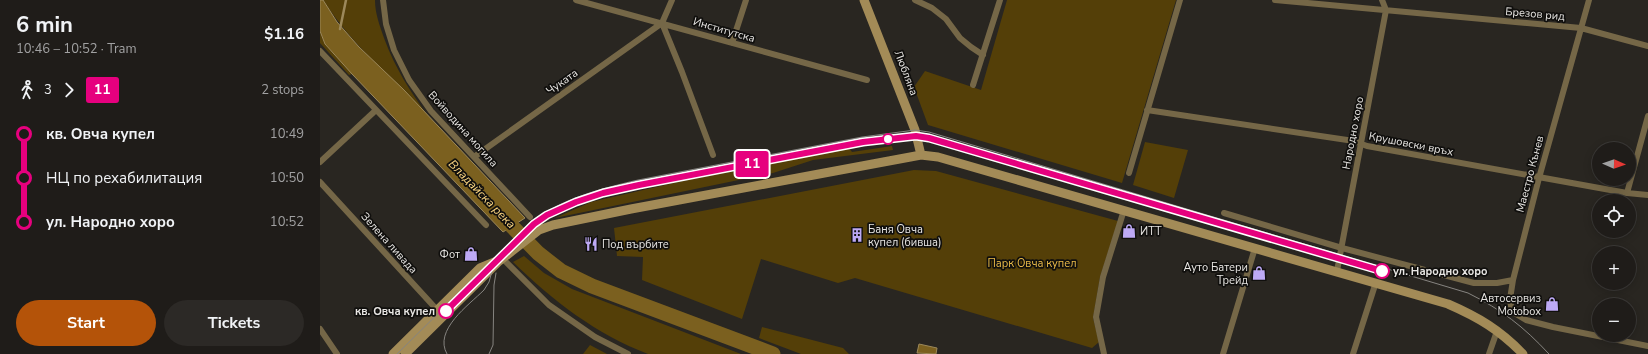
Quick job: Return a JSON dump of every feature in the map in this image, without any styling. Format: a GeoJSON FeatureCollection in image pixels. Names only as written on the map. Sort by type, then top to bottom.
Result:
{"type":"FeatureCollection","features":[{"type":"Feature","properties":{"kind":"main road","name":"Любляна"},"geometry":{"type":"LineString","coordinates":[[864,0],[913,126],[921,155]]}},
{"type":"Feature","properties":{"kind":"main road"},"geometry":{"type":"LineString","coordinates":[[393,354],[502,258],[539,230],[553,225],[609,213],[921,155],[938,157],[1448,304],[1474,316],[1497,331],[1523,354]]}},
{"type":"Feature","properties":{"kind":"main road"},"geometry":{"type":"LineString","coordinates":[[405,354],[440,314]]}},
{"type":"Feature","properties":{"kind":"street","name":"Войводина могила"},"geometry":{"type":"LineString","coordinates":[[383,0],[386,24],[394,50],[409,80],[431,111],[530,216]]}},
{"type":"Feature","properties":{"kind":"street","name":"Институтска"},"geometry":{"type":"LineString","coordinates":[[576,0],[866,80]]}},
{"type":"Feature","properties":{"kind":"street"},"geometry":{"type":"LineString","coordinates":[[607,8],[609,0]]}},
{"type":"Feature","properties":{"kind":"street"},"geometry":{"type":"LineString","coordinates":[[672,0],[662,23],[713,155]]}},
{"type":"Feature","properties":{"kind":"street"},"geometry":{"type":"LineString","coordinates":[[732,44],[746,0]]}},
{"type":"Feature","properties":{"kind":"street"},"geometry":{"type":"LineString","coordinates":[[916,0],[932,8],[946,18],[960,38],[983,55]]}},
{"type":"Feature","properties":{"kind":"street"},"geometry":{"type":"LineString","coordinates":[[973,85],[1000,0]]}},
{"type":"Feature","properties":{"kind":"street"},"geometry":{"type":"LineString","coordinates":[[1129,173],[1180,0]]}},
{"type":"Feature","properties":{"kind":"street","name":"Брезов рид"},"geometry":{"type":"LineString","coordinates":[[1275,0],[1581,28],[1648,46]]}},
{"type":"Feature","properties":{"kind":"street"},"geometry":{"type":"LineString","coordinates":[[1382,0],[1386,10]]}},
{"type":"Feature","properties":{"kind":"street","name":"Маестро Кънев"},"geometry":{"type":"LineString","coordinates":[[1589,0],[1539,178],[1513,280],[1510,299],[1511,306],[1516,314],[1526,320],[1553,327],[1648,346]]}},
{"type":"Feature","properties":{"kind":"street","name":"Народно хоро"},"geometry":{"type":"LineString","coordinates":[[1337,271],[1386,10]]}},
{"type":"Feature","properties":{"kind":"street","name":"Чуката"},"geometry":{"type":"LineString","coordinates":[[474,157],[662,23]]}},
{"type":"Feature","properties":{"kind":"street"},"geometry":{"type":"LineString","coordinates":[[320,51],[486,225]]}},
{"type":"Feature","properties":{"kind":"street"},"geometry":{"type":"LineString","coordinates":[[320,162],[376,110]]}},
{"type":"Feature","properties":{"kind":"street","name":"Крушовски връх"},"geometry":{"type":"LineString","coordinates":[[1147,110],[1354,140],[1367,146],[1539,178],[1627,193],[1648,194]]}},
{"type":"Feature","properties":{"kind":"street"},"geometry":{"type":"LineString","coordinates":[[1627,193],[1648,116]]}},
{"type":"Feature","properties":{"kind":"street","name":"Зелена ливада"},"geometry":{"type":"LineString","coordinates":[[320,182],[440,314]]}},
{"type":"Feature","properties":{"kind":"street"},"geometry":{"type":"LineString","coordinates":[[1104,354],[1096,317],[1103,277],[1124,210]]}},
{"type":"Feature","properties":{"kind":"street"},"geometry":{"type":"LineString","coordinates":[[1224,213],[1342,248],[1474,283],[1497,283],[1513,280]]}},
{"type":"Feature","properties":{"kind":"street"},"geometry":{"type":"LineString","coordinates":[[1223,354],[1254,248]]}},
{"type":"Feature","properties":{"kind":"street"},"geometry":{"type":"LineString","coordinates":[[502,258],[548,305],[595,337],[628,354]]}},
{"type":"Feature","properties":{"kind":"street"},"geometry":{"type":"LineString","coordinates":[[1353,354],[1376,282]]}},
{"type":"Feature","properties":{"kind":"street"},"geometry":{"type":"LineString","coordinates":[[320,329],[337,354]]}},
{"type":"Feature","properties":{"kind":"street"},"geometry":{"type":"LineString","coordinates":[[1489,354],[1497,331]]}},
{"type":"Feature","properties":{"kind":"green space"},"geometry":{"type":"Polygon","coordinates":[[[323,0],[375,0],[379,24],[393,60],[409,88],[428,116],[346,32],[323,0]]]}},
{"type":"Feature","properties":{"kind":"green space"},"geometry":{"type":"Polygon","coordinates":[[[1007,0],[1176,0],[1122,183],[928,125],[914,87],[925,71],[981,90],[1007,0]]]}},
{"type":"Feature","properties":{"kind":"green space"},"geometry":{"type":"Polygon","coordinates":[[[320,32],[325,44],[352,74],[349,75],[320,43],[320,32]]]}},
{"type":"Feature","properties":{"kind":"green space"},"geometry":{"type":"Polygon","coordinates":[[[1145,142],[1188,150],[1174,198],[1133,185],[1145,142]]]}},
{"type":"Feature","properties":{"kind":"green space"},"geometry":{"type":"Polygon","coordinates":[[[892,146],[893,150],[813,160],[773,173],[555,218],[591,202],[678,182],[849,148],[852,152],[892,146]]]}},
{"type":"Feature","properties":{"kind":"green space","name":"Парк Овча купел"},"geometry":{"type":"Polygon","coordinates":[[[914,170],[936,171],[1118,221],[1100,277],[1093,318],[1099,342],[1092,348],[855,278],[838,283],[761,259],[742,319],[642,280],[643,257],[617,256],[614,228],[914,170]]]}},
{"type":"Feature","properties":{"kind":"green space"},"geometry":{"type":"Polygon","coordinates":[[[524,256],[544,273],[572,289],[741,354],[648,354],[629,346],[611,337],[576,315],[544,290],[513,262],[524,256]]]}},
{"type":"Feature","properties":{"kind":"green space"},"geometry":{"type":"Polygon","coordinates":[[[762,327],[843,348],[849,354],[801,354],[759,338],[762,327]]]}},
{"type":"Feature","properties":{"kind":"green space"},"geometry":{"type":"Polygon","coordinates":[[[590,345],[607,354],[583,354],[590,345]]]}},
{"type":"Feature","properties":{"kind":"water"},"geometry":{"type":"Polygon","coordinates":[[[320,0],[323,0],[337,22],[359,47],[404,90],[525,218],[503,232],[352,74],[325,44],[320,31],[320,0]]]}},
{"type":"Feature","properties":{"kind":"water"},"geometry":{"type":"Polygon","coordinates":[[[919,344],[937,348],[936,354],[917,353],[919,344]]]}},
{"type":"Feature","properties":{"kind":"waterway"},"geometry":{"type":"LineString","coordinates":[[340,29],[346,0]]}},
{"type":"Feature","properties":{"kind":"waterway","name":"Владайска река"},"geometry":{"type":"LineString","coordinates":[[498,212],[538,253],[561,271],[592,286],[773,354]]}},
{"type":"Feature","properties":{"kind":"tram line"},"geometry":{"type":"LineString","coordinates":[[397,354],[532,221],[570,200],[596,191],[638,180],[862,137],[915,130],[929,132],[1468,293],[1512,319],[1549,354]]}},
{"type":"Feature","properties":{"kind":"tram line","name":"11"},"geometry":{"type":"LineString","coordinates":[[446,311],[510,246],[534,224],[547,215],[576,202],[603,193],[654,182],[863,142],[916,136],[929,138],[1382,271]]}},
{"type":"Feature","properties":{"kind":"tram line"},"geometry":{"type":"LineString","coordinates":[[447,354],[444,345],[445,336],[449,327],[462,311],[484,290],[489,282],[496,257]]}},
{"type":"Feature","properties":{"kind":"tram line"},"geometry":{"type":"LineString","coordinates":[[489,354],[493,345],[494,285],[496,273]]}},
{"type":"Feature","properties":{"kind":"place","name":"ИТТ"},"geometry":{"type":"Point","coordinates":[1129,231]}},
{"type":"Feature","properties":{"kind":"place","name":"Баня Овча купел (бивша)"},"geometry":{"type":"Point","coordinates":[857,235]}},
{"type":"Feature","properties":{"kind":"place","name":"Под върбите"},"geometry":{"type":"Point","coordinates":[591,244]}},
{"type":"Feature","properties":{"kind":"place","name":"Фот"},"geometry":{"type":"Point","coordinates":[471,254]}},
{"type":"Feature","properties":{"kind":"place","name":"ул. Народно хоро"},"geometry":{"type":"Point","coordinates":[1382,271]}},
{"type":"Feature","properties":{"kind":"place","name":"Ауто Батери Трейд"},"geometry":{"type":"Point","coordinates":[1259,273]}},
{"type":"Feature","properties":{"kind":"place","name":"Автосервиз Motobox"},"geometry":{"type":"Point","coordinates":[1552,304]}},
{"type":"Feature","properties":{"kind":"place","name":"кв. Овча купел"},"geometry":{"type":"Point","coordinates":[446,311]}}]}
